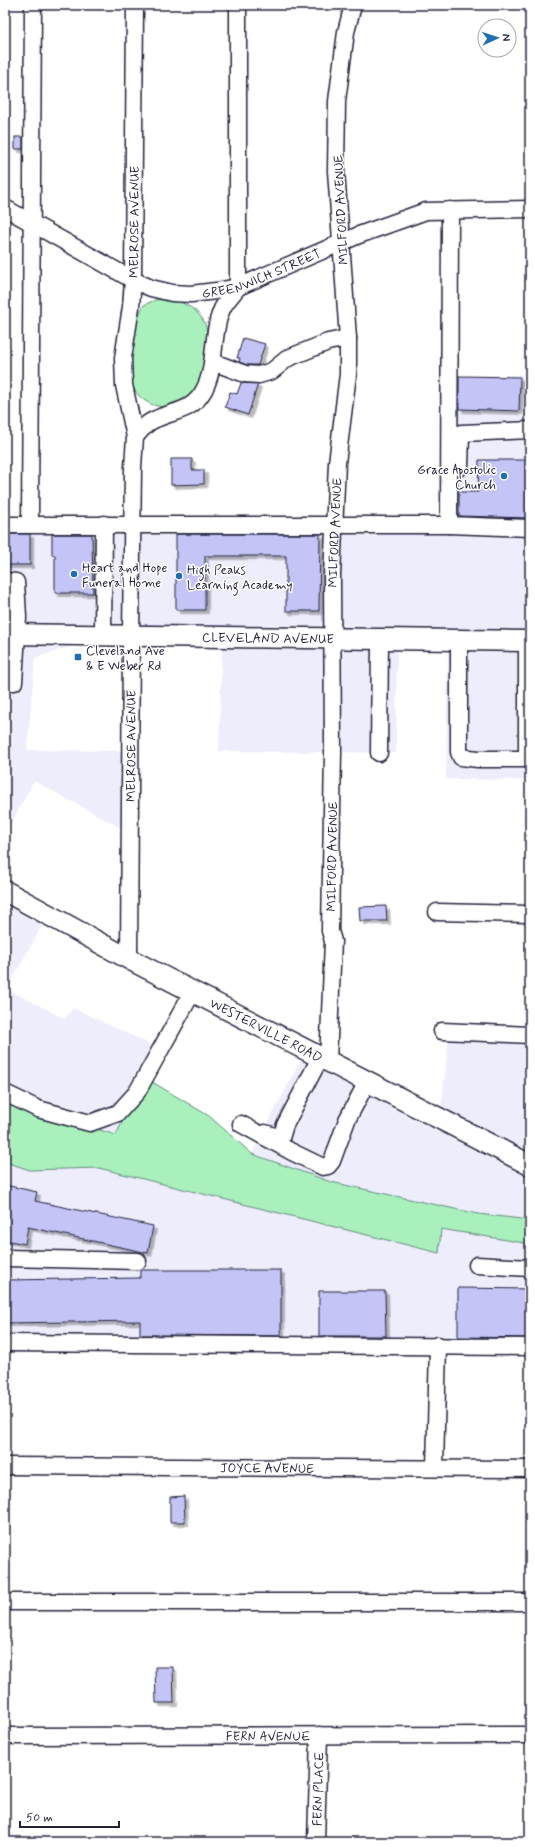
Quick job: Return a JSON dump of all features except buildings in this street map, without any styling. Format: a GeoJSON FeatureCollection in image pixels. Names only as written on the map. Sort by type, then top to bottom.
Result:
{"type":"FeatureCollection","features":[{"type":"Feature","properties":{"kind":"main road","name":"CLEVELAND AVENUE"},"geometry":{"type":"LineString","coordinates":[[11,634],[529,641]]}},
{"type":"Feature","properties":{"kind":"main road","name":"WESTERVILLE ROAD"},"geometry":{"type":"LineString","coordinates":[[5,891],[324,1060],[530,1165]]}},
{"type":"Feature","properties":{"kind":"street"},"geometry":{"type":"LineString","coordinates":[[30,524],[33,5]]}},
{"type":"Feature","properties":{"kind":"street","name":"MELROSE AVENUE"},"geometry":{"type":"LineString","coordinates":[[130,958],[132,524],[135,437],[124,385],[123,358],[131,307],[133,280],[135,5]]}},
{"type":"Feature","properties":{"kind":"street"},"geometry":{"type":"LineString","coordinates":[[135,437],[154,419],[180,411],[192,405],[204,390],[213,362],[222,309],[238,287],[238,5]]}},
{"type":"Feature","properties":{"kind":"street","name":"MILFORD AVENUE"},"geometry":{"type":"LineString","coordinates":[[324,1060],[333,941],[330,931],[333,752],[332,638],[334,525],[337,462],[348,374],[348,338],[336,170],[337,101],[346,32],[353,5]]}},
{"type":"Feature","properties":{"kind":"street","name":"GREENWICH STREET"},"geometry":{"type":"LineString","coordinates":[[5,208],[133,280],[151,288],[172,293],[191,294],[238,287],[342,242],[426,210],[530,209]]}},
{"type":"Feature","properties":{"kind":"street"},"geometry":{"type":"LineString","coordinates":[[449,525],[450,210]]}},
{"type":"Feature","properties":{"kind":"street"},"geometry":{"type":"LineString","coordinates":[[213,362],[245,374],[259,375],[272,371],[288,358],[328,342],[348,338]]}},
{"type":"Feature","properties":{"kind":"street"},"geometry":{"type":"LineString","coordinates":[[460,467],[461,433],[530,430]]}},
{"type":"Feature","properties":{"kind":"street"},"geometry":{"type":"LineString","coordinates":[[103,635],[104,524]]}},
{"type":"Feature","properties":{"kind":"street"},"geometry":{"type":"LineString","coordinates":[[5,525],[449,525],[530,528]]}},
{"type":"Feature","properties":{"kind":"street"},"geometry":{"type":"LineString","coordinates":[[5,582],[16,582],[11,634],[14,682],[5,682]]}},
{"type":"Feature","properties":{"kind":"street"},"geometry":{"type":"LineString","coordinates":[[379,753],[380,639]]}},
{"type":"Feature","properties":{"kind":"street"},"geometry":{"type":"LineString","coordinates":[[460,640],[459,752],[461,757],[478,759],[529,759],[529,641]]}},
{"type":"Feature","properties":{"kind":"street"},"geometry":{"type":"LineString","coordinates":[[437,912],[530,914]]}},
{"type":"Feature","properties":{"kind":"street"},"geometry":{"type":"LineString","coordinates":[[5,1093],[38,1109],[90,1123],[118,1113],[137,1092],[193,991]]}},
{"type":"Feature","properties":{"kind":"street"},"geometry":{"type":"LineString","coordinates":[[442,1031],[530,1035]]}},
{"type":"Feature","properties":{"kind":"street"},"geometry":{"type":"LineString","coordinates":[[324,1060],[285,1125],[281,1138],[241,1124],[323,1167],[328,1166],[332,1161],[347,1120],[367,1082]]}},
{"type":"Feature","properties":{"kind":"street"},"geometry":{"type":"LineString","coordinates":[[5,1258],[138,1261]]}},
{"type":"Feature","properties":{"kind":"street"},"geometry":{"type":"LineString","coordinates":[[477,1265],[530,1268]]}},
{"type":"Feature","properties":{"kind":"street"},"geometry":{"type":"LineString","coordinates":[[5,1343],[438,1345],[530,1347]]}},
{"type":"Feature","properties":{"kind":"street"},"geometry":{"type":"LineString","coordinates":[[435,1468],[438,1345]]}},
{"type":"Feature","properties":{"kind":"street","name":"JOYCE AVENUE"},"geometry":{"type":"LineString","coordinates":[[5,1466],[530,1469]]}},
{"type":"Feature","properties":{"kind":"street"},"geometry":{"type":"LineString","coordinates":[[5,1602],[530,1602]]}},
{"type":"Feature","properties":{"kind":"street","name":"FERN PLACE"},"geometry":{"type":"LineString","coordinates":[[316,1842],[319,1735]]}},
{"type":"Feature","properties":{"kind":"street","name":"FERN AVENUE"},"geometry":{"type":"LineString","coordinates":[[5,1736],[530,1735]]}},
{"type":"Feature","properties":{"kind":"shaded area"},"geometry":{"type":"Polygon","coordinates":[[[530,375],[530,780],[446,779],[448,643],[397,642],[396,753],[219,751],[222,639],[103,636],[35,658],[27,750],[134,751],[131,833],[34,781],[5,834],[5,522],[446,525],[449,376],[530,375]]]}},
{"type":"Feature","properties":{"kind":"shaded area"},"geometry":{"type":"Polygon","coordinates":[[[5,891],[48,915],[7,989],[65,1019],[73,1008],[158,1048],[116,1135],[5,1100],[5,891]]]}},
{"type":"Feature","properties":{"kind":"shaded area"},"geometry":{"type":"Polygon","coordinates":[[[450,1031],[530,1031],[530,1220],[478,1214],[331,1182],[252,1154],[306,1050],[440,1118],[450,1031]]]}},
{"type":"Feature","properties":{"kind":"shaded area"},"geometry":{"type":"Polygon","coordinates":[[[5,1162],[30,1170],[99,1168],[439,1252],[441,1229],[530,1244],[530,1347],[5,1345],[5,1162]]]}},
{"type":"Feature","properties":{"kind":"green space"},"geometry":{"type":"Polygon","coordinates":[[[171,299],[189,306],[197,312],[205,324],[207,344],[203,370],[191,395],[185,401],[177,405],[163,407],[147,402],[138,395],[134,389],[131,378],[130,359],[136,322],[144,305],[155,300],[171,299]]]}},
{"type":"Feature","properties":{"kind":"green space"},"geometry":{"type":"Polygon","coordinates":[[[144,1077],[209,1116],[252,1154],[331,1182],[478,1214],[530,1220],[530,1244],[441,1229],[439,1253],[99,1168],[30,1170],[5,1162],[5,1100],[116,1135],[144,1077]]]}},
{"type":"Feature","properties":{"kind":"place","name":"Grace Apostolic Church"},"geometry":{"type":"Point","coordinates":[504,476]}},
{"type":"Feature","properties":{"kind":"place","name":"Heart and Hope Funeral Home"},"geometry":{"type":"Point","coordinates":[74,574]}},
{"type":"Feature","properties":{"kind":"place","name":"High Peaks Learning Academy"},"geometry":{"type":"Point","coordinates":[179,576]}},
{"type":"Feature","properties":{"kind":"place","name":"Cleveland Ave & E Weber Rd"},"geometry":{"type":"Point","coordinates":[78,657]}}]}
